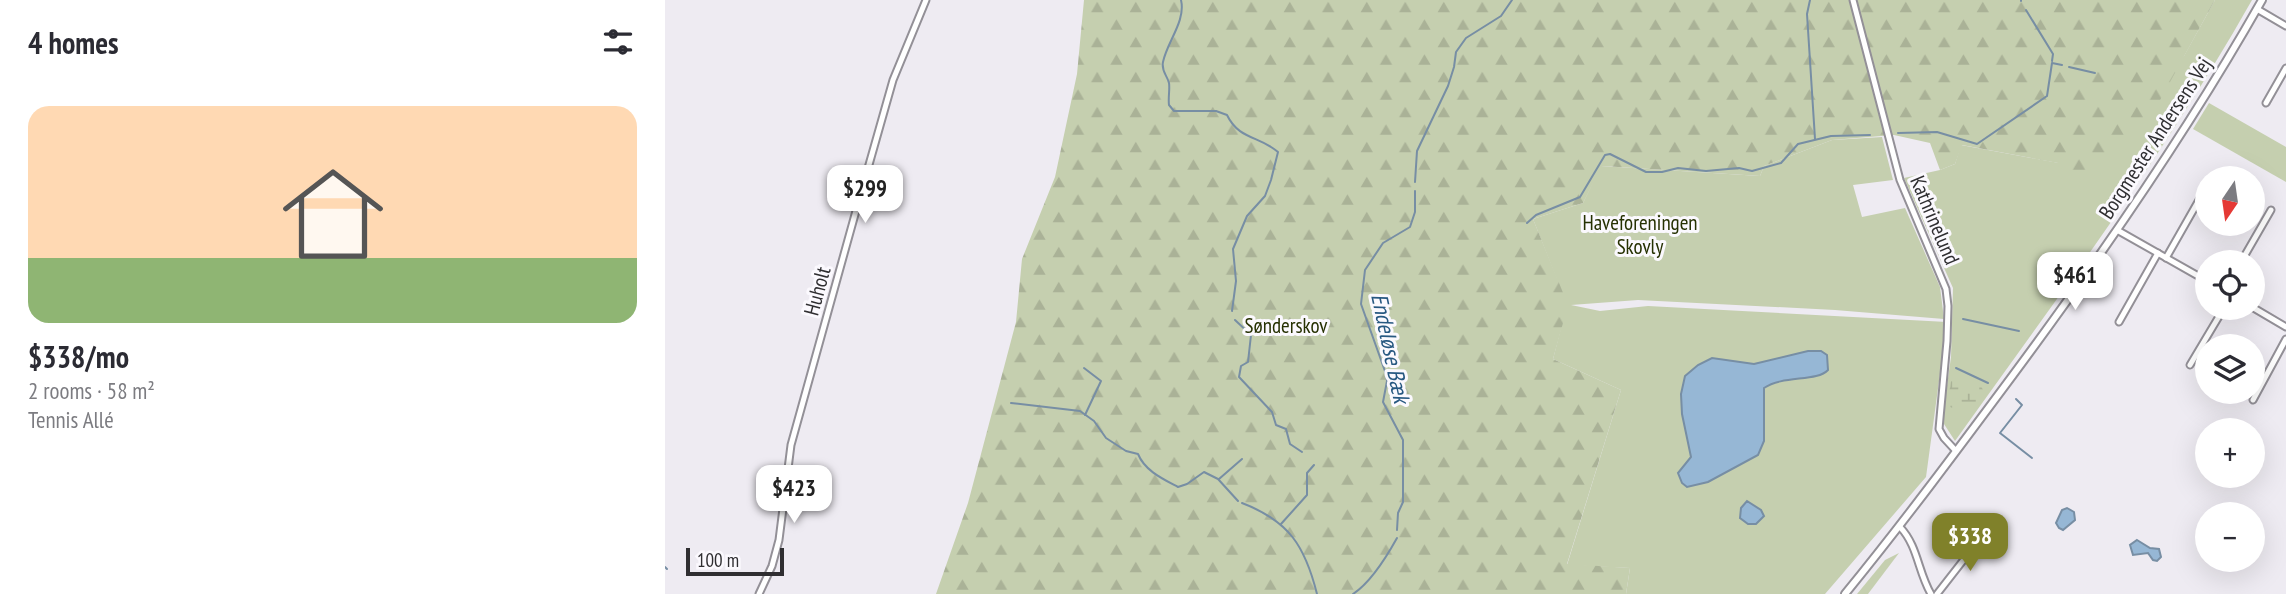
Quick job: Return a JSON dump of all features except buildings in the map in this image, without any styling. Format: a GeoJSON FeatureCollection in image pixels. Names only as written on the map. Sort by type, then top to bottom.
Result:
{"type":"FeatureCollection","features":[{"type":"Feature","properties":{"kind":"street","name":"Huholt"},"geometry":{"type":"LineString","coordinates":[[759,594],[772,566],[779,540],[791,445],[859,200],[893,80],[926,0]]}},
{"type":"Feature","properties":{"kind":"street","name":"Kathrinelund"},"geometry":{"type":"LineString","coordinates":[[1853,0],[1900,180],[1946,289],[1947,341],[1939,429],[1957,451]]}},
{"type":"Feature","properties":{"kind":"street","name":"Borgmester Andersens Vej"},"geometry":{"type":"LineString","coordinates":[[1845,594],[1957,451],[2117,230],[2194,115],[2262,0]]}},
{"type":"Feature","properties":{"kind":"street"},"geometry":{"type":"LineString","coordinates":[[2257,9],[2286,26]]}},
{"type":"Feature","properties":{"kind":"street"},"geometry":{"type":"LineString","coordinates":[[2266,103],[2286,68]]}},
{"type":"Feature","properties":{"kind":"street"},"geometry":{"type":"LineString","coordinates":[[2167,258],[2195,208]]}},
{"type":"Feature","properties":{"kind":"street"},"geometry":{"type":"LineString","coordinates":[[2248,250],[2271,210]]}},
{"type":"Feature","properties":{"kind":"street"},"geometry":{"type":"LineString","coordinates":[[2117,230],[2195,274]]}},
{"type":"Feature","properties":{"kind":"street"},"geometry":{"type":"LineString","coordinates":[[2119,323],[2158,253]]}},
{"type":"Feature","properties":{"kind":"street"},"geometry":{"type":"LineString","coordinates":[[2265,313],[2285,323]]}},
{"type":"Feature","properties":{"kind":"street"},"geometry":{"type":"LineString","coordinates":[[2190,365],[2217,320]]}},
{"type":"Feature","properties":{"kind":"street"},"geometry":{"type":"LineString","coordinates":[[2265,378],[2286,339]]}},
{"type":"Feature","properties":{"kind":"street"},"geometry":{"type":"LineString","coordinates":[[1900,527],[1909,537],[1924,582],[1931,594]]}},
{"type":"Feature","properties":{"kind":"street"},"geometry":{"type":"LineString","coordinates":[[1937,594],[1983,536]]}},
{"type":"Feature","properties":{"kind":"green space","name":"Sønderskov"},"geometry":{"type":"Polygon","coordinates":[[[1084,0],[2215,0],[2148,122],[2088,182],[2058,163],[1962,145],[1955,164],[1940,170],[1930,143],[1894,135],[1832,140],[1764,166],[1760,176],[1602,166],[1583,203],[1533,219],[1568,305],[1553,359],[1621,390],[1567,564],[1630,568],[1626,594],[936,594],[968,503],[1016,322],[1022,259],[1055,177],[1077,74],[1084,0]]]}},
{"type":"Feature","properties":{"kind":"green space"},"geometry":{"type":"Polygon","coordinates":[[[2215,0],[2252,0],[2147,169],[1955,441],[1944,424],[1943,414],[1951,357],[1953,288],[1904,178],[1955,164],[1961,145],[2059,163],[2184,56],[2215,0]]]}},
{"type":"Feature","properties":{"kind":"green space"},"geometry":{"type":"Polygon","coordinates":[[[2209,103],[2286,147],[2286,182],[2265,170],[2265,166],[2258,166],[2193,129],[2209,103]]]}},
{"type":"Feature","properties":{"kind":"green space","name":"Haveforeningen Skovly"},"geometry":{"type":"Polygon","coordinates":[[[1882,137],[1893,180],[1853,185],[1862,217],[1905,208],[1940,287],[1944,319],[1835,310],[1638,300],[1571,305],[1600,311],[1648,306],[1947,322],[1926,477],[1825,594],[1626,594],[1630,568],[1567,565],[1621,390],[1553,359],[1567,305],[1533,219],[1583,203],[1601,166],[1760,176],[1764,166],[1832,140],[1882,137]]]}},
{"type":"Feature","properties":{"kind":"green space"},"geometry":{"type":"Polygon","coordinates":[[[1952,375],[1981,386],[1985,394],[1976,405],[1962,411],[1947,406],[1952,375]]]}},
{"type":"Feature","properties":{"kind":"green space"},"geometry":{"type":"Polygon","coordinates":[[[1899,553],[1868,594],[1857,594],[1885,560],[1899,553]]]}},
{"type":"Feature","properties":{"kind":"water"},"geometry":{"type":"Polygon","coordinates":[[[1808,351],[1821,351],[1827,355],[1828,370],[1816,376],[1780,381],[1764,388],[1764,441],[1758,455],[1708,482],[1687,487],[1682,483],[1678,473],[1691,457],[1682,414],[1681,394],[1685,376],[1712,358],[1754,364],[1808,351]]]}},
{"type":"Feature","properties":{"kind":"water"},"geometry":{"type":"Polygon","coordinates":[[[1747,501],[1761,510],[1764,516],[1756,524],[1748,524],[1740,518],[1741,508],[1747,501]]]}},
{"type":"Feature","properties":{"kind":"water"},"geometry":{"type":"Polygon","coordinates":[[[2067,508],[2074,512],[2075,520],[2063,530],[2056,523],[2062,510],[2067,508]]]}},
{"type":"Feature","properties":{"kind":"water"},"geometry":{"type":"Polygon","coordinates":[[[2137,540],[2150,548],[2159,549],[2161,557],[2157,561],[2148,553],[2133,555],[2130,545],[2137,540]]]}},
{"type":"Feature","properties":{"kind":"waterway"},"geometry":{"type":"LineString","coordinates":[[1181,0],[1179,24],[1165,54],[1163,65],[1169,83],[1169,105],[1174,111],[1216,111],[1227,115],[1237,129],[1278,152],[1265,196],[1247,216],[1233,249],[1236,281],[1232,311]]}},
{"type":"Feature","properties":{"kind":"waterway","name":"Endeløse Bæk"},"geometry":{"type":"LineString","coordinates":[[1415,182],[1417,151],[1448,86],[1456,52],[1466,38],[1501,16],[1512,0]]}},
{"type":"Feature","properties":{"kind":"waterway"},"geometry":{"type":"LineString","coordinates":[[1810,0],[1807,14],[1815,139]]}},
{"type":"Feature","properties":{"kind":"waterway"},"geometry":{"type":"LineString","coordinates":[[2026,10],[2053,54],[2052,61]]}},
{"type":"Feature","properties":{"kind":"waterway"},"geometry":{"type":"LineString","coordinates":[[1898,133],[1937,132],[1977,144],[2047,96],[2052,63],[2062,65]]}},
{"type":"Feature","properties":{"kind":"waterway"},"geometry":{"type":"LineString","coordinates":[[2069,67],[2095,73]]}},
{"type":"Feature","properties":{"kind":"waterway"},"geometry":{"type":"LineString","coordinates":[[1527,223],[1536,215],[1580,197],[1605,155],[1610,154],[1646,172],[1678,168],[1706,171],[1739,168],[1752,171],[1781,163],[1798,144],[1831,136],[1870,135]]}},
{"type":"Feature","properties":{"kind":"waterway","name":"Endeløse Bæk"},"geometry":{"type":"LineString","coordinates":[[1397,530],[1398,513],[1403,502],[1403,440],[1383,402],[1386,374],[1361,304],[1365,270],[1383,243],[1410,227],[1415,212],[1415,191]]}},
{"type":"Feature","properties":{"kind":"waterway"},"geometry":{"type":"LineString","coordinates":[[1963,319],[2019,331]]}},
{"type":"Feature","properties":{"kind":"waterway"},"geometry":{"type":"LineString","coordinates":[[1235,320],[1251,335],[1248,362],[1241,366],[1239,377],[1272,412],[1276,425],[1286,429],[1290,444],[1302,452]]}},
{"type":"Feature","properties":{"kind":"waterway"},"geometry":{"type":"LineString","coordinates":[[1084,368],[1101,381],[1085,415]]}},
{"type":"Feature","properties":{"kind":"waterway"},"geometry":{"type":"LineString","coordinates":[[1956,368],[1988,383]]}},
{"type":"Feature","properties":{"kind":"waterway"},"geometry":{"type":"LineString","coordinates":[[2016,399],[2022,405],[2000,433],[2032,458]]}},
{"type":"Feature","properties":{"kind":"waterway"},"geometry":{"type":"LineString","coordinates":[[1011,403],[1080,411],[1094,421],[1106,438],[1126,451],[1138,454],[1150,470],[1166,481],[1178,487],[1204,472],[1218,479],[1238,501]]}},
{"type":"Feature","properties":{"kind":"waterway"},"geometry":{"type":"LineString","coordinates":[[1219,479],[1242,459]]}},
{"type":"Feature","properties":{"kind":"waterway"},"geometry":{"type":"LineString","coordinates":[[1281,524],[1307,495],[1307,473],[1314,465]]}},
{"type":"Feature","properties":{"kind":"waterway"},"geometry":{"type":"LineString","coordinates":[[1242,503],[1272,518],[1293,537],[1307,562],[1317,594]]}},
{"type":"Feature","properties":{"kind":"waterway","name":"Endeløse Bæk"},"geometry":{"type":"LineString","coordinates":[[1353,594],[1372,576],[1397,538]]}}]}
